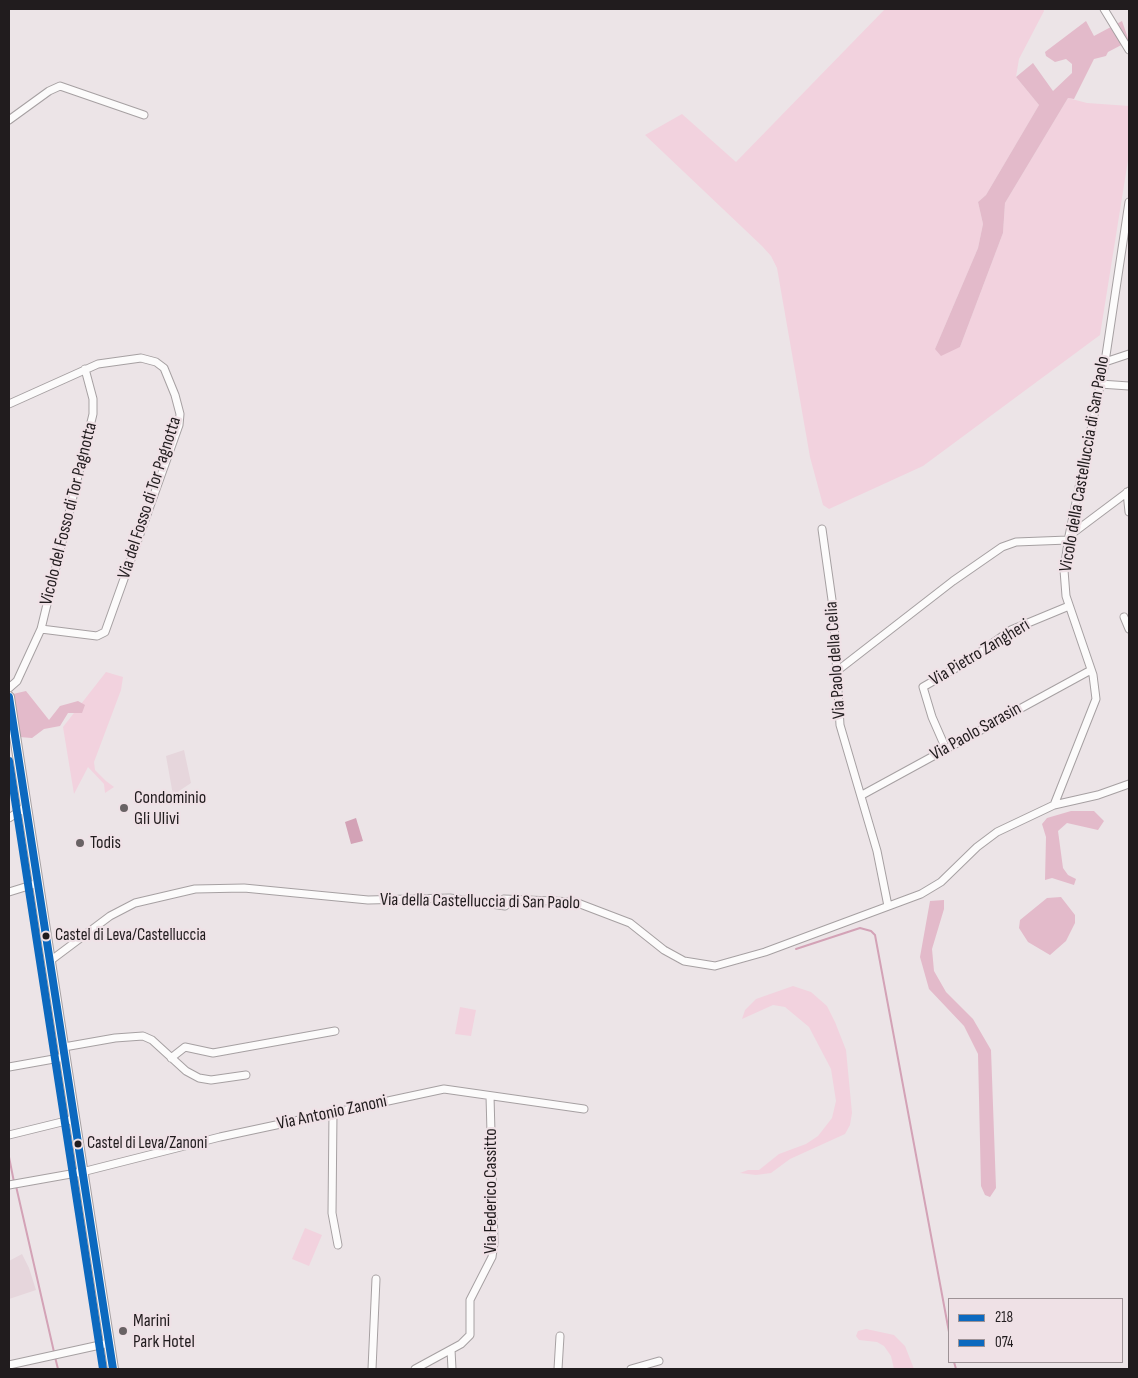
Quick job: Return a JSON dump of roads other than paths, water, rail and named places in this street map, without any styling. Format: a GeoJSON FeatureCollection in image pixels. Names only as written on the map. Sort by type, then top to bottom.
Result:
{"type":"FeatureCollection","features":[{"type":"Feature","properties":{"kind":"street"},"geometry":{"type":"LineString","coordinates":[[1104,9],[1129,50]]}},
{"type":"Feature","properties":{"kind":"street"},"geometry":{"type":"LineString","coordinates":[[9,120],[49,91],[60,86],[144,115]]}},
{"type":"Feature","properties":{"kind":"street","name":"Vicolo della Castelluccia di San Paolo"},"geometry":{"type":"LineString","coordinates":[[1054,805],[1095,705],[1096,691],[1092,670],[1069,606],[1064,579],[1068,538],[1105,362],[1129,202]]}},
{"type":"Feature","properties":{"kind":"street"},"geometry":{"type":"LineString","coordinates":[[1105,362],[1129,354]]}},
{"type":"Feature","properties":{"kind":"street","name":"Via del Fosso di Tor Pagnotta"},"geometry":{"type":"LineString","coordinates":[[9,404],[85,369],[119,359],[142,358],[156,362],[166,372],[179,405],[180,418],[104,634],[97,636],[41,629]]}},
{"type":"Feature","properties":{"kind":"street","name":"Vicolo del Fosso di Tor Pagnotta"},"geometry":{"type":"LineString","coordinates":[[41,629],[94,414],[93,399],[85,369]]}},
{"type":"Feature","properties":{"kind":"street"},"geometry":{"type":"LineString","coordinates":[[1100,384],[1129,386]]}},
{"type":"Feature","properties":{"kind":"street"},"geometry":{"type":"LineString","coordinates":[[836,671],[1002,546],[1016,542],[1068,538],[1128,492]]}},
{"type":"Feature","properties":{"kind":"street"},"geometry":{"type":"LineString","coordinates":[[1128,492],[1129,512]]}},
{"type":"Feature","properties":{"kind":"street","name":"Via Paolo della Celia"},"geometry":{"type":"LineString","coordinates":[[822,529],[832,597],[840,725],[877,851],[888,906]]}},
{"type":"Feature","properties":{"kind":"street","name":"Via Pietro Zangheri"},"geometry":{"type":"LineString","coordinates":[[946,749],[932,717],[923,687],[968,661],[1017,628],[1069,606]]}},
{"type":"Feature","properties":{"kind":"street"},"geometry":{"type":"LineString","coordinates":[[1124,617],[1129,629]]}},
{"type":"Feature","properties":{"kind":"street"},"geometry":{"type":"LineString","coordinates":[[9,688],[17,681],[41,629]]}},
{"type":"Feature","properties":{"kind":"street","name":"Via Paolo Sarasin"},"geometry":{"type":"LineString","coordinates":[[862,796],[1092,670]]}},
{"type":"Feature","properties":{"kind":"street"},"geometry":{"type":"LineString","coordinates":[[9,696],[11,733],[26,807],[113,1369]]}},
{"type":"Feature","properties":{"kind":"street","name":"Via della Castelluccia di San Paolo"},"geometry":{"type":"LineString","coordinates":[[50,961],[123,908],[140,901],[205,888],[244,888],[368,900],[450,898],[505,906],[504,899],[576,902],[630,923],[675,957],[703,966],[726,963],[765,952],[934,887],[990,836],[1054,805],[1098,795],[1129,784]]}},
{"type":"Feature","properties":{"kind":"street"},"geometry":{"type":"LineString","coordinates":[[9,818],[26,807]]}},
{"type":"Feature","properties":{"kind":"street"},"geometry":{"type":"LineString","coordinates":[[9,892],[38,883]]}},
{"type":"Feature","properties":{"kind":"street"},"geometry":{"type":"LineString","coordinates":[[171,1058],[185,1047],[211,1053],[335,1031]]}},
{"type":"Feature","properties":{"kind":"street"},"geometry":{"type":"LineString","coordinates":[[9,1068],[64,1052],[140,1036],[150,1039],[188,1073],[205,1080],[246,1075]]}},
{"type":"Feature","properties":{"kind":"street","name":"Via Antonio Zanoni"},"geometry":{"type":"LineString","coordinates":[[9,1186],[82,1172],[220,1137],[444,1089],[584,1109]]}},
{"type":"Feature","properties":{"kind":"street","name":"Via Federico Cassitto"},"geometry":{"type":"LineString","coordinates":[[415,1369],[450,1350],[470,1335],[470,1300],[488,1268],[493,1252],[490,1096]]}},
{"type":"Feature","properties":{"kind":"street"},"geometry":{"type":"LineString","coordinates":[[333,1113],[332,1213],[338,1246]]}},
{"type":"Feature","properties":{"kind":"street"},"geometry":{"type":"LineString","coordinates":[[9,1135],[74,1119]]}},
{"type":"Feature","properties":{"kind":"street"},"geometry":{"type":"LineString","coordinates":[[372,1369],[376,1279]]}},
{"type":"Feature","properties":{"kind":"street"},"geometry":{"type":"LineString","coordinates":[[558,1369],[560,1336]]}},
{"type":"Feature","properties":{"kind":"street"},"geometry":{"type":"LineString","coordinates":[[9,1365],[109,1343]]}},
{"type":"Feature","properties":{"kind":"street"},"geometry":{"type":"LineString","coordinates":[[450,1350],[452,1369]]}},
{"type":"Feature","properties":{"kind":"street"},"geometry":{"type":"LineString","coordinates":[[631,1369],[659,1361]]}},
{"type":"Feature","properties":{"kind":"waterway"},"geometry":{"type":"LineString","coordinates":[[796,949],[860,928],[871,931],[875,935],[948,1327]]}},
{"type":"Feature","properties":{"kind":"waterway"},"geometry":{"type":"LineString","coordinates":[[9,1157],[14,1182]]}},
{"type":"Feature","properties":{"kind":"waterway"},"geometry":{"type":"LineString","coordinates":[[16,1186],[54,1352]]}},
{"type":"Feature","properties":{"kind":"waterway"},"geometry":{"type":"LineString","coordinates":[[55,1357],[58,1369]]}},
{"type":"Feature","properties":{"kind":"waterway"},"geometry":{"type":"LineString","coordinates":[[954,1363],[956,1369]]}},
{"type":"Feature","properties":{"kind":"place","name":"Condominio Gli Ulivi"},"geometry":{"type":"Point","coordinates":[124,808]}},
{"type":"Feature","properties":{"kind":"place","name":"Todis"},"geometry":{"type":"Point","coordinates":[80,843]}},
{"type":"Feature","properties":{"kind":"place","name":"Castel di Leva/Castelluccia"},"geometry":{"type":"Point","coordinates":[46,936]}},
{"type":"Feature","properties":{"kind":"place","name":"Castel di Leva/Zanoni"},"geometry":{"type":"Point","coordinates":[78,1144]}},
{"type":"Feature","properties":{"kind":"place","name":"Marini Park Hotel"},"geometry":{"type":"Point","coordinates":[123,1331]}}]}
